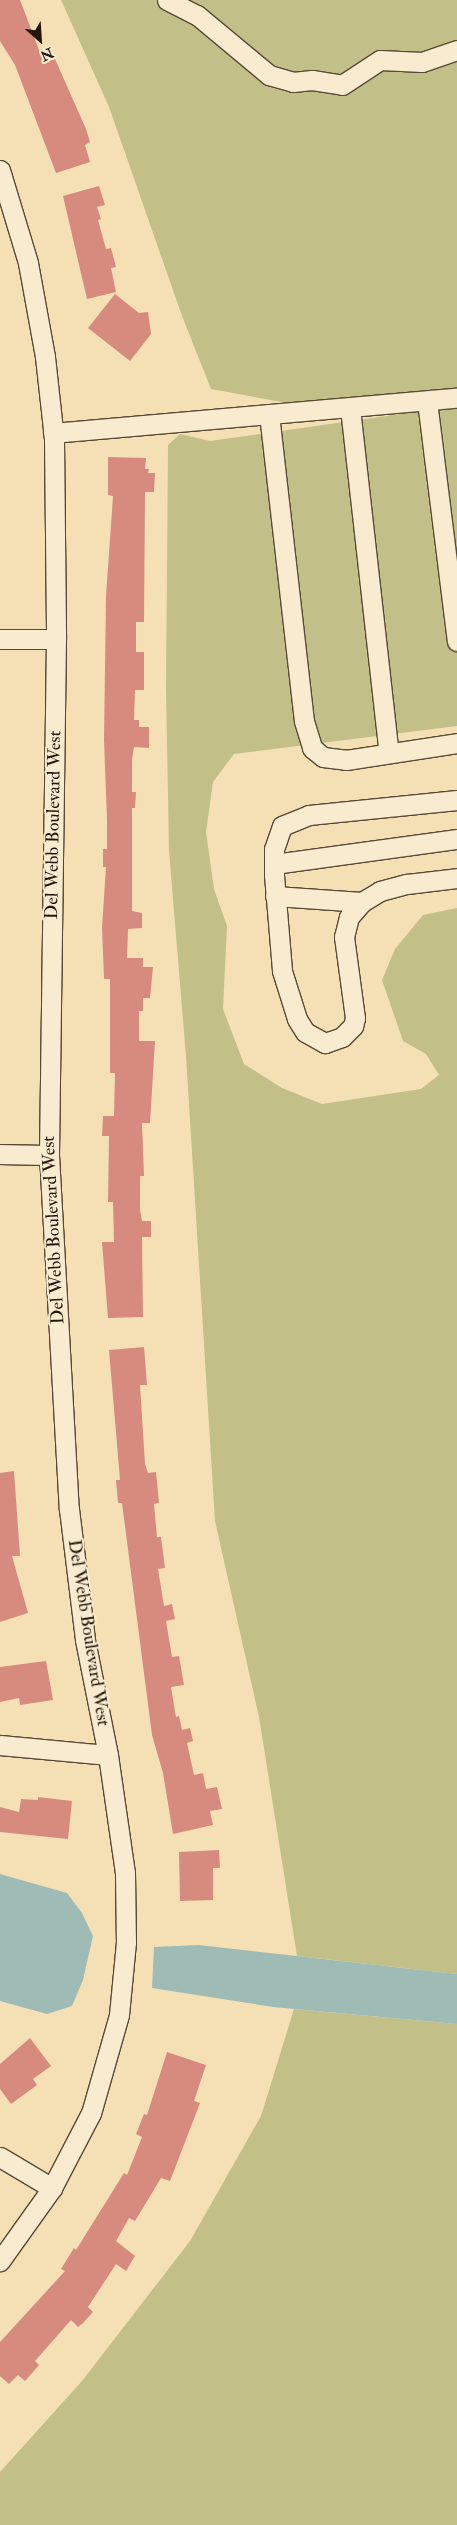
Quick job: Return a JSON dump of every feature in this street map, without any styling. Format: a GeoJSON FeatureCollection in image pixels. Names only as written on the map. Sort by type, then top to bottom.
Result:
{"type":"FeatureCollection","features":[{"type":"Feature","properties":{"kind":"street"},"geometry":{"type":"LineString","coordinates":[[167,0],[197,15],[269,75],[293,82],[312,80],[342,85],[380,60],[422,62],[457,50]]}},
{"type":"Feature","properties":{"kind":"street","name":"Del Webb Boulevard West"},"geometry":{"type":"LineString","coordinates":[[0,170],[28,263],[45,357],[53,433],[56,639],[49,1155],[69,1509],[85,1640],[108,1754],[125,1873],[126,1942],[120,2015],[91,2114],[52,2188],[21,2235],[0,2261]]}},
{"type":"Feature","properties":{"kind":"street"},"geometry":{"type":"LineString","coordinates":[[53,433],[457,398]]}},
{"type":"Feature","properties":{"kind":"street"},"geometry":{"type":"LineString","coordinates":[[427,401],[457,641]]}},
{"type":"Feature","properties":{"kind":"street"},"geometry":{"type":"LineString","coordinates":[[350,408],[389,753]]}},
{"type":"Feature","properties":{"kind":"street"},"geometry":{"type":"LineString","coordinates":[[269,414],[308,738],[317,753],[335,760],[457,743]]}},
{"type":"Feature","properties":{"kind":"street"},"geometry":{"type":"LineString","coordinates":[[0,638],[56,639]]}},
{"type":"Feature","properties":{"kind":"street"},"geometry":{"type":"LineString","coordinates":[[457,800],[309,815],[292,820],[282,826],[276,835],[274,864],[275,896],[282,970],[297,1018],[305,1032],[325,1044],[342,1037],[353,1026],[344,937],[349,918],[362,902],[380,891],[457,878]]}},
{"type":"Feature","properties":{"kind":"street"},"geometry":{"type":"LineString","coordinates":[[274,864],[457,839]]}},
{"type":"Feature","properties":{"kind":"street"},"geometry":{"type":"LineString","coordinates":[[275,896],[362,902]]}},
{"type":"Feature","properties":{"kind":"street"},"geometry":{"type":"LineString","coordinates":[[0,1154],[49,1155]]}},
{"type":"Feature","properties":{"kind":"street"},"geometry":{"type":"LineString","coordinates":[[0,1745],[108,1754]]}},
{"type":"Feature","properties":{"kind":"street"},"geometry":{"type":"LineString","coordinates":[[0,2157],[52,2188]]}},
{"type":"Feature","properties":{"kind":"shaded area"},"geometry":{"type":"Polygon","coordinates":[[[61,0],[457,0],[457,390],[298,405],[211,389],[182,316],[109,107],[61,0]]]}},
{"type":"Feature","properties":{"kind":"shaded area"},"geometry":{"type":"Polygon","coordinates":[[[457,406],[457,726],[234,754],[213,782],[206,832],[214,889],[227,926],[223,1009],[244,1064],[282,1088],[322,1104],[421,1089],[439,1075],[426,1054],[403,1041],[382,980],[395,949],[423,915],[457,908],[457,1974],[297,1956],[259,1717],[215,1521],[186,1056],[169,851],[166,689],[168,445],[180,434],[210,441],[457,406]]]}},
{"type":"Feature","properties":{"kind":"shaded area"},"geometry":{"type":"Polygon","coordinates":[[[294,2009],[457,2024],[457,2525],[0,2525],[0,2472],[82,2381],[190,2241],[261,2116],[294,2009]]]}},
{"type":"Feature","properties":{"kind":"water"},"geometry":{"type":"Polygon","coordinates":[[[0,1874],[67,1893],[82,1913],[93,1936],[83,1980],[72,2006],[47,2014],[0,2001],[0,1874]]]}},
{"type":"Feature","properties":{"kind":"water"},"geometry":{"type":"Polygon","coordinates":[[[199,1945],[457,1974],[457,2024],[273,2007],[152,1988],[154,1947],[199,1945]]]}},
{"type":"Feature","properties":{"kind":"building"},"geometry":{"type":"Polygon","coordinates":[[[0,0],[20,0],[44,63],[55,59],[86,129],[90,142],[85,145],[90,162],[56,173],[15,65],[0,41],[0,0]]]}},
{"type":"Feature","properties":{"kind":"building"},"geometry":{"type":"Polygon","coordinates":[[[99,186],[105,205],[97,207],[101,219],[98,220],[106,249],[111,248],[116,267],[111,268],[116,292],[87,299],[63,196],[99,186]]]}},
{"type":"Feature","properties":{"kind":"building"},"geometry":{"type":"Polygon","coordinates":[[[115,294],[139,313],[148,312],[151,334],[130,361],[88,328],[115,294]]]}},
{"type":"Feature","properties":{"kind":"building"},"geometry":{"type":"Polygon","coordinates":[[[108,457],[146,458],[145,469],[149,469],[148,473],[155,473],[154,492],[145,492],[144,622],[136,622],[136,652],[144,652],[144,690],[135,690],[134,720],[139,720],[139,727],[149,727],[149,748],[134,747],[132,759],[132,792],[136,792],[135,808],[132,808],[132,911],[142,913],[142,928],[128,929],[127,958],[143,958],[143,967],[153,967],[150,998],[143,998],[143,1011],[139,1011],[139,1041],[155,1041],[150,1123],[142,1123],[144,1176],[140,1176],[140,1210],[142,1221],[151,1221],[151,1237],[142,1237],[143,1317],[108,1318],[102,1242],[114,1242],[113,1202],[108,1202],[109,1136],[102,1136],[103,1116],[114,1116],[115,1073],[110,1073],[110,979],[104,979],[102,928],[106,867],[103,867],[103,849],[107,849],[104,740],[106,596],[113,496],[108,495],[108,457]]]}},
{"type":"Feature","properties":{"kind":"building"},"geometry":{"type":"Polygon","coordinates":[[[144,1347],[147,1385],[140,1385],[145,1464],[148,1473],[156,1472],[159,1503],[154,1504],[157,1537],[161,1537],[165,1568],[158,1569],[164,1606],[172,1604],[175,1619],[166,1621],[172,1657],[179,1656],[184,1685],[171,1687],[176,1717],[179,1716],[182,1730],[190,1728],[193,1741],[187,1743],[194,1775],[203,1773],[206,1789],[217,1787],[222,1809],[210,1811],[213,1825],[173,1834],[163,1773],[152,1735],[122,1503],[118,1503],[116,1480],[120,1480],[109,1350],[144,1347]]]}},
{"type":"Feature","properties":{"kind":"building"},"geometry":{"type":"Polygon","coordinates":[[[14,1471],[20,1556],[12,1556],[28,1613],[0,1622],[0,1473],[14,1471]]]}},
{"type":"Feature","properties":{"kind":"building"},"geometry":{"type":"Polygon","coordinates":[[[46,1661],[53,1700],[20,1705],[19,1698],[0,1702],[0,1667],[46,1661]]]}},
{"type":"Feature","properties":{"kind":"building"},"geometry":{"type":"Polygon","coordinates":[[[38,1797],[72,1801],[68,1839],[0,1832],[0,1807],[19,1812],[21,1799],[38,1800],[38,1797]]]}},
{"type":"Feature","properties":{"kind":"building"},"geometry":{"type":"Polygon","coordinates":[[[219,1850],[220,1868],[213,1868],[213,1900],[180,1901],[179,1852],[219,1850]]]}},
{"type":"Feature","properties":{"kind":"building"},"geometry":{"type":"Polygon","coordinates":[[[30,2038],[51,2066],[33,2079],[37,2085],[11,2104],[0,2089],[0,2064],[30,2038]]]}},
{"type":"Feature","properties":{"kind":"building"},"geometry":{"type":"Polygon","coordinates":[[[167,2052],[206,2065],[194,2101],[200,2103],[170,2181],[161,2178],[135,2221],[129,2218],[116,2241],[135,2256],[126,2271],[116,2264],[88,2307],[93,2312],[83,2323],[78,2327],[71,2320],[35,2361],[39,2365],[25,2381],[18,2375],[9,2384],[0,2376],[0,2342],[65,2271],[61,2269],[74,2248],[76,2250],[124,2173],[127,2175],[142,2137],[136,2134],[144,2114],[147,2115],[167,2052]]]}}]}
